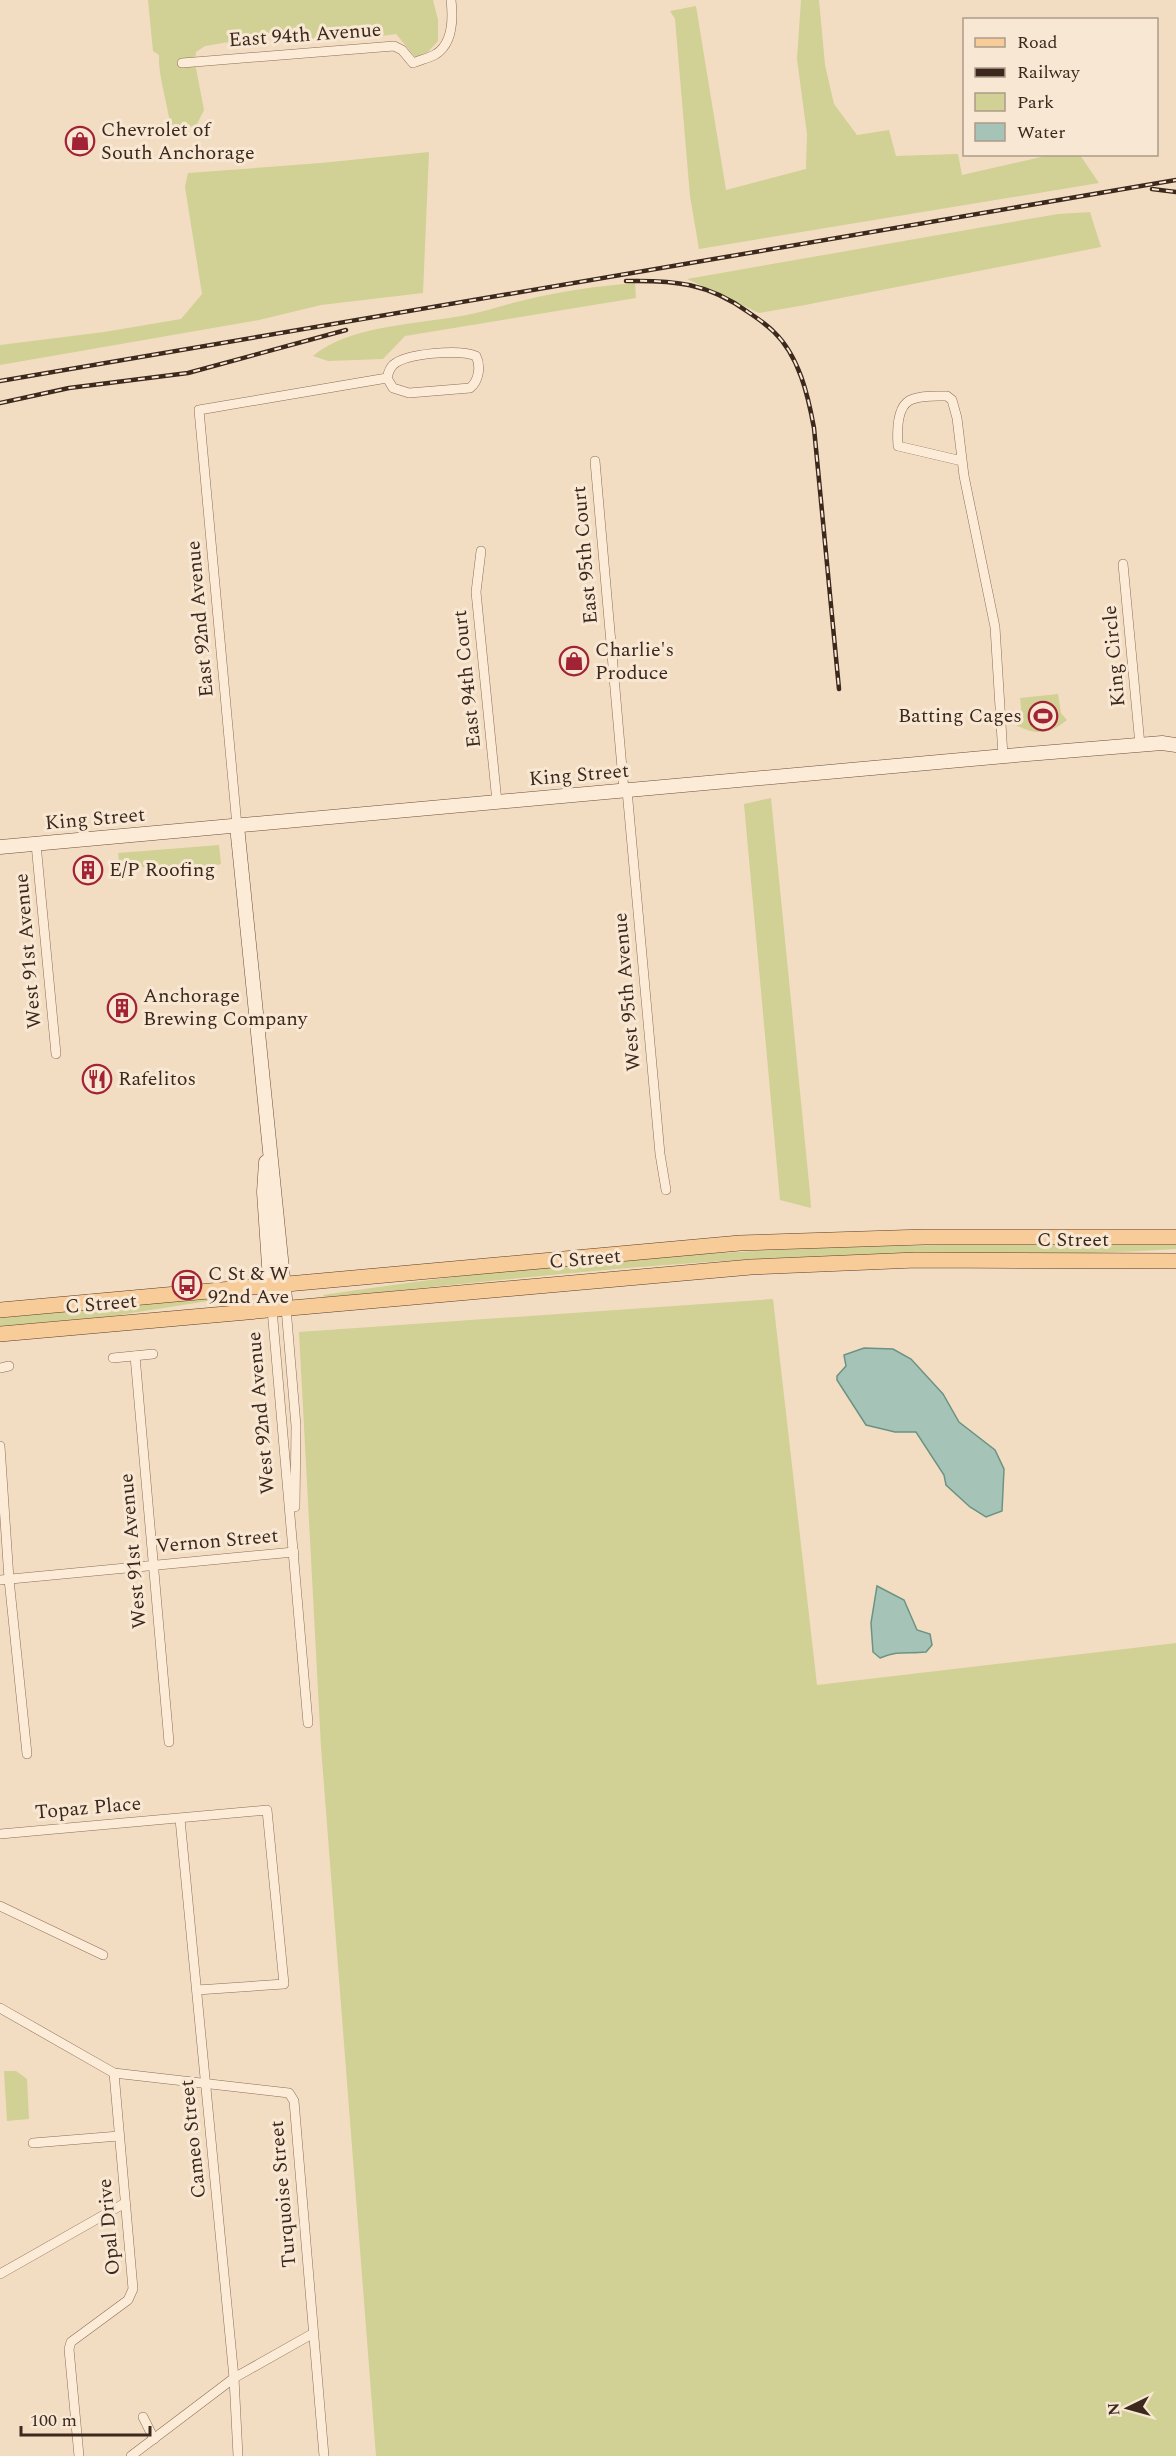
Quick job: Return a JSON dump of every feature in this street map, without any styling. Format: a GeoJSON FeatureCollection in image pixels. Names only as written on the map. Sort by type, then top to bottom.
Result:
{"type":"FeatureCollection","features":[{"type":"Feature","properties":{"kind":"main road","name":"C Street"},"geometry":{"type":"LineString","coordinates":[[0,1310],[763,1242],[936,1237],[1176,1237]]}},
{"type":"Feature","properties":{"kind":"main road","name":"C Street"},"geometry":{"type":"LineString","coordinates":[[0,1334],[751,1267],[916,1260],[1176,1261]]}},
{"type":"Feature","properties":{"kind":"street","name":"East 94th Avenue"},"geometry":{"type":"LineString","coordinates":[[182,63],[394,46],[402,50],[413,63],[438,53],[448,37],[454,21],[451,0]]}},
{"type":"Feature","properties":{"kind":"street"},"geometry":{"type":"LineString","coordinates":[[462,351],[476,356],[479,363],[476,380],[470,388],[409,393],[393,388],[387,378],[393,366],[406,358],[462,351]]}},
{"type":"Feature","properties":{"kind":"street","name":"East 92nd Avenue"},"geometry":{"type":"LineString","coordinates":[[237,826],[199,410],[387,378]]}},
{"type":"Feature","properties":{"kind":"street"},"geometry":{"type":"LineString","coordinates":[[962,460],[898,446],[899,418],[905,405],[912,399],[947,396],[952,400],[994,627],[1003,756]]}},
{"type":"Feature","properties":{"kind":"street","name":"East 95th Court"},"geometry":{"type":"LineString","coordinates":[[595,460],[625,790]]}},
{"type":"Feature","properties":{"kind":"street","name":"East 94th Court"},"geometry":{"type":"LineString","coordinates":[[481,551],[476,592],[497,802]]}},
{"type":"Feature","properties":{"kind":"street","name":"King Circle"},"geometry":{"type":"LineString","coordinates":[[1124,564],[1140,745]]}},
{"type":"Feature","properties":{"kind":"street","name":"King Street"},"geometry":{"type":"LineString","coordinates":[[1162,743],[1176,737]]}},
{"type":"Feature","properties":{"kind":"street","name":"King Street"},"geometry":{"type":"LineString","coordinates":[[0,847],[1003,756],[1162,743],[1176,745]]}},
{"type":"Feature","properties":{"kind":"street","name":"West 95th Avenue"},"geometry":{"type":"LineString","coordinates":[[625,790],[660,1154],[666,1190]]}},
{"type":"Feature","properties":{"kind":"street","name":"West 92nd Avenue"},"geometry":{"type":"LineString","coordinates":[[237,826],[268,1127],[264,1192],[296,1426],[294,1552]]}},
{"type":"Feature","properties":{"kind":"street","name":"West 91st Avenue"},"geometry":{"type":"LineString","coordinates":[[36,844],[56,1054]]}},
{"type":"Feature","properties":{"kind":"street","name":"West 92nd Avenue"},"geometry":{"type":"LineString","coordinates":[[279,1308],[278,1395],[308,1723]]}},
{"type":"Feature","properties":{"kind":"street"},"geometry":{"type":"LineString","coordinates":[[113,1358],[153,1354]]}},
{"type":"Feature","properties":{"kind":"street","name":"West 91st Avenue"},"geometry":{"type":"LineString","coordinates":[[135,1356],[169,1742]]}},
{"type":"Feature","properties":{"kind":"street"},"geometry":{"type":"LineString","coordinates":[[0,1446],[5,1580],[27,1754]]}},
{"type":"Feature","properties":{"kind":"street","name":"Vernon Street"},"geometry":{"type":"LineString","coordinates":[[5,1580],[294,1552]]}},
{"type":"Feature","properties":{"kind":"street","name":"Topaz Place"},"geometry":{"type":"LineString","coordinates":[[0,1834],[267,1810],[284,1984],[197,1990]]}},
{"type":"Feature","properties":{"kind":"street","name":"Cameo Street"},"geometry":{"type":"LineString","coordinates":[[180,1819],[234,2378],[238,2456]]}},
{"type":"Feature","properties":{"kind":"street"},"geometry":{"type":"LineString","coordinates":[[0,1906],[103,1955]]}},
{"type":"Feature","properties":{"kind":"street","name":"Turquoise Street"},"geometry":{"type":"LineString","coordinates":[[0,2008],[114,2073],[290,2093],[294,2101],[324,2456]]}},
{"type":"Feature","properties":{"kind":"street","name":"Opal Drive"},"geometry":{"type":"LineString","coordinates":[[78,2456],[69,2349],[71,2342],[132,2295],[114,2073]]}},
{"type":"Feature","properties":{"kind":"street"},"geometry":{"type":"LineString","coordinates":[[33,2144],[119,2136]]}},
{"type":"Feature","properties":{"kind":"street"},"geometry":{"type":"LineString","coordinates":[[0,2274],[126,2203]]}},
{"type":"Feature","properties":{"kind":"street"},"geometry":{"type":"LineString","coordinates":[[131,2456],[234,2378],[312,2334]]}},
{"type":"Feature","properties":{"kind":"street"},"geometry":{"type":"LineString","coordinates":[[143,2417],[154,2439]]}},
{"type":"Feature","properties":{"kind":"green space"},"geometry":{"type":"Polygon","coordinates":[[[148,0],[433,0],[438,20],[438,41],[427,53],[416,58],[396,34],[367,38],[342,37],[338,33],[325,38],[289,40],[274,33],[250,34],[229,42],[205,46],[196,52],[195,63],[204,110],[196,126],[177,128],[170,124],[159,55],[153,51],[148,0]]]}},
{"type":"Feature","properties":{"kind":"green space"},"geometry":{"type":"Polygon","coordinates":[[[801,0],[819,0],[825,65],[834,104],[857,135],[889,130],[896,156],[958,154],[962,175],[1046,156],[1081,156],[1099,183],[699,249],[690,196],[675,19],[670,11],[696,6],[726,190],[806,169],[807,134],[797,59],[801,0]]]}},
{"type":"Feature","properties":{"kind":"green space"},"geometry":{"type":"Polygon","coordinates":[[[429,152],[423,293],[321,305],[259,320],[0,365],[0,345],[104,332],[181,319],[202,294],[185,187],[188,173],[429,152]]]}},
{"type":"Feature","properties":{"kind":"green space"},"geometry":{"type":"Polygon","coordinates":[[[1090,212],[1101,247],[759,313],[687,279],[1058,214],[1090,212]]]}},
{"type":"Feature","properties":{"kind":"green space"},"geometry":{"type":"Polygon","coordinates":[[[635,283],[636,298],[405,336],[383,359],[328,361],[313,356],[346,338],[386,327],[467,315],[566,291],[635,283]]]}},
{"type":"Feature","properties":{"kind":"green space","name":"Batting Cages"},"geometry":{"type":"Polygon","coordinates":[[[1058,694],[1061,713],[1067,720],[1061,725],[1049,731],[1036,732],[1016,725],[1022,718],[1020,698],[1058,694]]]}},
{"type":"Feature","properties":{"kind":"green space"},"geometry":{"type":"Polygon","coordinates":[[[771,798],[811,1208],[780,1200],[744,804],[771,798]]]}},
{"type":"Feature","properties":{"kind":"green space"},"geometry":{"type":"Polygon","coordinates":[[[219,845],[221,864],[196,870],[166,866],[120,868],[118,853],[219,845]]]}},
{"type":"Feature","properties":{"kind":"green space"},"geometry":{"type":"Polygon","coordinates":[[[1066,1243],[1176,1245],[1176,1249],[744,1260],[564,1274],[324,1298],[323,1295],[507,1271],[692,1255],[877,1246],[1062,1245],[1066,1243]]]}},
{"type":"Feature","properties":{"kind":"green space"},"geometry":{"type":"Polygon","coordinates":[[[227,1296],[227,1298],[113,1316],[0,1326],[0,1318],[227,1296]]]}},
{"type":"Feature","properties":{"kind":"green space"},"geometry":{"type":"Polygon","coordinates":[[[773,1299],[817,1685],[1176,1643],[1176,2456],[376,2456],[321,1747],[299,1332],[773,1299]]]}},
{"type":"Feature","properties":{"kind":"green space"},"geometry":{"type":"Polygon","coordinates":[[[4,2071],[16,2071],[27,2079],[29,2119],[7,2121],[4,2071]]]}},
{"type":"Feature","properties":{"kind":"water"},"geometry":{"type":"Polygon","coordinates":[[[864,1348],[893,1349],[911,1359],[943,1394],[959,1422],[995,1450],[1004,1469],[1002,1511],[986,1517],[970,1507],[946,1485],[944,1475],[916,1432],[895,1432],[866,1425],[837,1380],[837,1376],[846,1366],[844,1355],[864,1348]]]}},
{"type":"Feature","properties":{"kind":"water"},"geometry":{"type":"Polygon","coordinates":[[[877,1586],[904,1600],[917,1630],[930,1634],[932,1645],[926,1652],[898,1653],[880,1658],[873,1652],[871,1623],[877,1586]]]}},
{"type":"Feature","properties":{"kind":"railway"},"geometry":{"type":"LineString","coordinates":[[0,381],[1176,180]]}},
{"type":"Feature","properties":{"kind":"railway"},"geometry":{"type":"LineString","coordinates":[[1152,189],[1176,192]]}},
{"type":"Feature","properties":{"kind":"railway"},"geometry":{"type":"LineString","coordinates":[[626,281],[660,281],[690,285],[719,295],[765,324],[790,352],[805,389],[814,428],[839,689]]}},
{"type":"Feature","properties":{"kind":"railway"},"geometry":{"type":"LineString","coordinates":[[0,403],[69,388],[188,373],[346,330]]}},
{"type":"Feature","properties":{"kind":"place","name":"Chevrolet of South Anchorage"},"geometry":{"type":"Point","coordinates":[80,141]}},
{"type":"Feature","properties":{"kind":"place","name":"Charlie's Produce"},"geometry":{"type":"Point","coordinates":[574,661]}},
{"type":"Feature","properties":{"kind":"place","name":"Batting Cages"},"geometry":{"type":"Point","coordinates":[1043,716]}},
{"type":"Feature","properties":{"kind":"place","name":"E/P Roofing"},"geometry":{"type":"Point","coordinates":[88,870]}},
{"type":"Feature","properties":{"kind":"place","name":"Anchorage Brewing Company"},"geometry":{"type":"Point","coordinates":[122,1008]}},
{"type":"Feature","properties":{"kind":"place","name":"Rafelitos"},"geometry":{"type":"Point","coordinates":[97,1079]}},
{"type":"Feature","properties":{"kind":"place","name":"C St & W 92nd Ave"},"geometry":{"type":"Point","coordinates":[187,1285]}}]}
